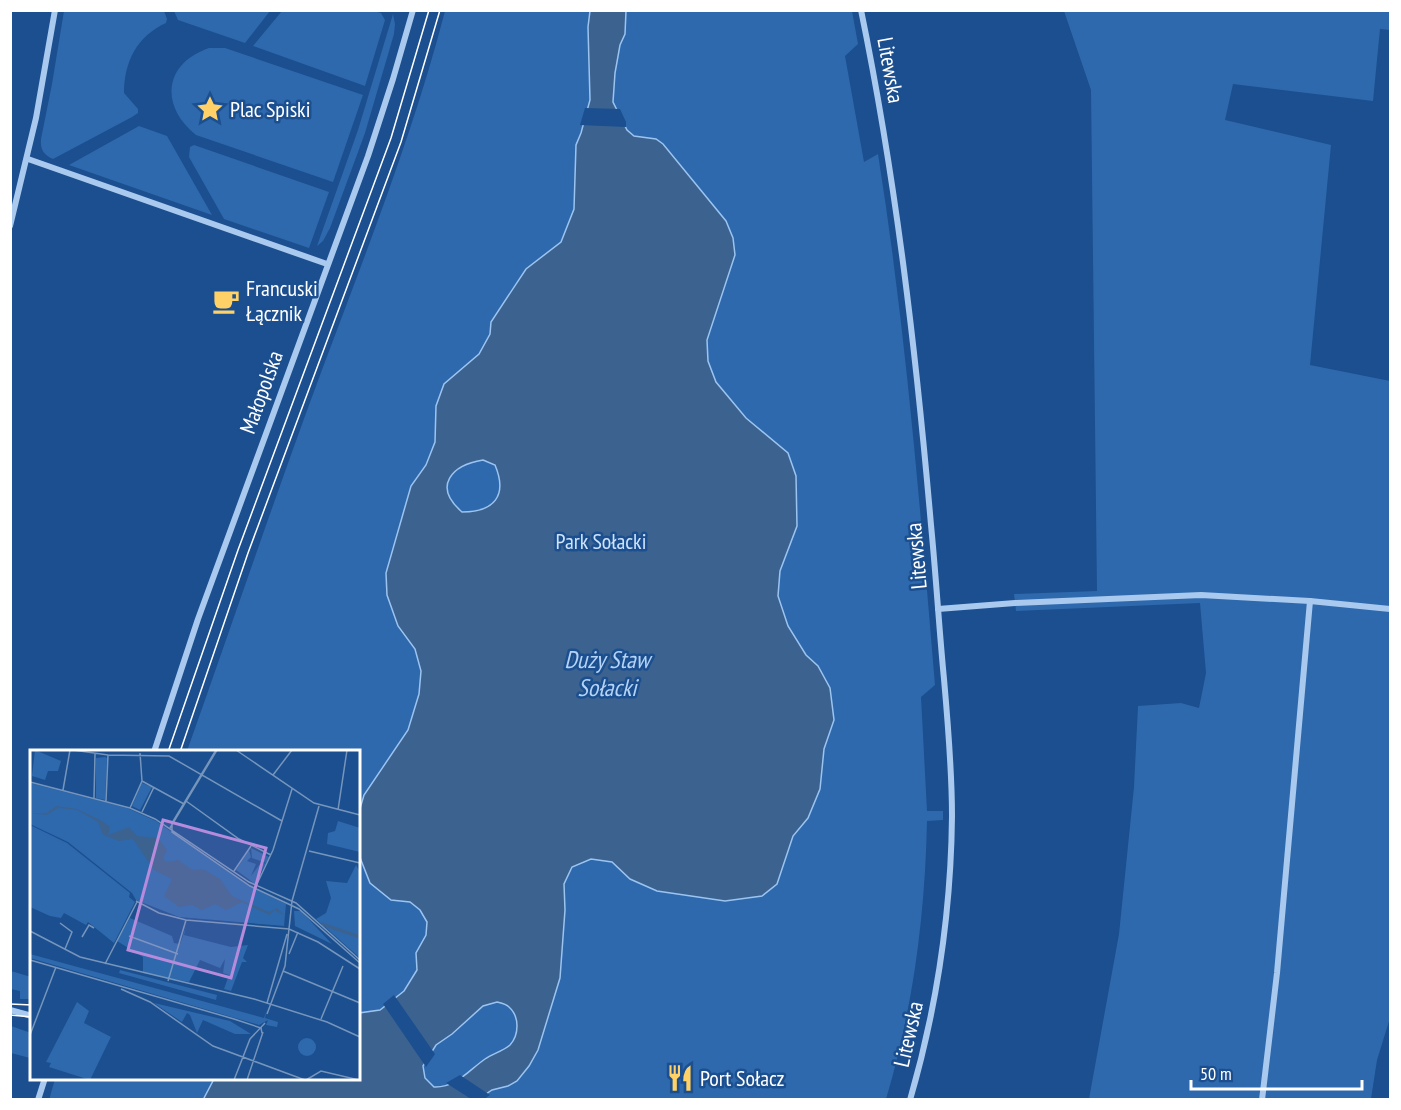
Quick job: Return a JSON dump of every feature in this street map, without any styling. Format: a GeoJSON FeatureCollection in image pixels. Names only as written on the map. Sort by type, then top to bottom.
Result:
{"type":"FeatureCollection","features":[{"type":"Feature","properties":{"kind":"street"},"geometry":{"type":"LineString","coordinates":[[10,226],[28,159],[55,10]]}},
{"type":"Feature","properties":{"kind":"street","name":"Małopolska"},"geometry":{"type":"LineString","coordinates":[[155,750],[198,619],[368,156],[412,10]]}},
{"type":"Feature","properties":{"kind":"street","name":"Litewska"},"geometry":{"type":"LineString","coordinates":[[861,10],[880,111],[902,254],[923,432],[939,609],[951,786],[948,906],[940,968],[928,1032],[910,1100]]}},
{"type":"Feature","properties":{"kind":"street"},"geometry":{"type":"LineString","coordinates":[[28,159],[327,264]]}},
{"type":"Feature","properties":{"kind":"street"},"geometry":{"type":"LineString","coordinates":[[939,609],[1034,602],[1201,595],[1311,601],[1390,609]]}},
{"type":"Feature","properties":{"kind":"street"},"geometry":{"type":"LineString","coordinates":[[1262,1100],[1277,973],[1311,601]]}},
{"type":"Feature","properties":{"kind":"street"},"geometry":{"type":"LineString","coordinates":[[10,1010],[30,1015]]}},
{"type":"Feature","properties":{"kind":"street"},"geometry":{"type":"LineString","coordinates":[[38,1100],[44,1080]]}},
{"type":"Feature","properties":{"kind":"green space"},"geometry":{"type":"Polygon","coordinates":[[[369,10],[381,13],[385,20],[365,86],[253,46],[282,11],[369,10]]]}},
{"type":"Feature","properties":{"kind":"green space"},"geometry":{"type":"Polygon","coordinates":[[[64,11],[164,11],[167,19],[166,23],[156,28],[140,43],[126,71],[124,93],[138,109],[138,113],[53,159],[43,152],[41,139],[64,11]]]}},
{"type":"Feature","properties":{"kind":"green space"},"geometry":{"type":"Polygon","coordinates":[[[174,11],[270,11],[245,43],[178,20],[174,11]]]}},
{"type":"Feature","properties":{"kind":"green space","name":"Park Sołacki"},"geometry":{"type":"Polygon","coordinates":[[[445,11],[852,11],[858,44],[845,56],[864,162],[878,154],[897,286],[918,485],[935,685],[921,697],[927,811],[943,811],[943,820],[927,821],[924,892],[916,962],[904,1031],[886,1099],[49,1100],[55,1080],[360,1080],[360,750],[187,750],[293,448],[399,160],[445,11]]]}},
{"type":"Feature","properties":{"kind":"green space"},"geometry":{"type":"Polygon","coordinates":[[[1064,11],[1390,11],[1390,30],[1380,29],[1373,101],[1233,84],[1225,120],[1331,145],[1310,365],[1390,381],[1390,1018],[1377,1060],[1371,1099],[1089,1099],[1119,934],[1134,787],[1138,706],[1181,703],[1199,708],[1206,673],[1200,603],[1016,611],[1014,594],[1097,591],[1091,90],[1064,11]]]}},
{"type":"Feature","properties":{"kind":"green space"},"geometry":{"type":"Polygon","coordinates":[[[393,14],[394,34],[365,133],[330,228],[323,241],[317,246],[358,130],[393,14]]]}},
{"type":"Feature","properties":{"kind":"green space"},"geometry":{"type":"Polygon","coordinates":[[[209,48],[225,48],[363,95],[333,182],[196,135],[184,124],[172,99],[175,75],[194,55],[209,48]]]}},
{"type":"Feature","properties":{"kind":"green space"},"geometry":{"type":"Polygon","coordinates":[[[139,126],[167,136],[212,215],[69,165],[139,126]]]}},
{"type":"Feature","properties":{"kind":"green space"},"geometry":{"type":"Polygon","coordinates":[[[194,145],[329,192],[309,248],[224,219],[189,157],[190,147],[194,145]]]}},
{"type":"Feature","properties":{"kind":"green space"},"geometry":{"type":"Polygon","coordinates":[[[11,971],[30,977],[30,999],[20,999],[20,991],[11,989],[11,971]]]}},
{"type":"Feature","properties":{"kind":"green space"},"geometry":{"type":"Polygon","coordinates":[[[11,1026],[30,1033],[30,1058],[11,1053],[11,1026]]]}},
{"type":"Feature","properties":{"kind":"water","name":"Duży Staw Sołacki"},"geometry":{"type":"Polygon","coordinates":[[[590,11],[626,11],[625,34],[620,45],[615,73],[613,102],[627,130],[634,136],[656,139],[663,144],[726,221],[733,238],[735,255],[707,340],[708,361],[716,382],[746,418],[788,453],[796,476],[797,526],[780,571],[778,596],[788,626],[806,655],[818,666],[830,688],[834,720],[824,749],[820,789],[808,818],[793,836],[777,884],[762,896],[725,901],[657,891],[630,879],[612,862],[591,859],[572,867],[564,884],[565,910],[560,978],[538,1050],[517,1081],[508,1086],[492,1090],[477,1100],[203,1100],[213,1080],[360,1080],[360,1013],[380,1010],[404,991],[417,970],[416,953],[426,935],[427,922],[420,910],[410,902],[391,900],[370,883],[360,858],[360,809],[364,795],[408,730],[419,694],[421,671],[415,649],[398,626],[387,595],[386,573],[411,486],[426,465],[435,442],[436,406],[444,384],[479,354],[490,334],[491,322],[526,269],[561,242],[574,209],[576,145],[590,100],[588,27],[590,11]],[[483,460],[472,463],[462,467],[450,478],[447,485],[448,494],[462,512],[482,509],[495,500],[500,485],[495,465],[483,460]],[[497,1002],[483,1006],[436,1045],[423,1066],[425,1078],[434,1087],[449,1085],[462,1078],[485,1059],[510,1045],[517,1031],[517,1021],[513,1011],[497,1002]]]}},
{"type":"Feature","properties":{"kind":"pier"},"geometry":{"type":"Polygon","coordinates":[[[585,108],[620,109],[626,127],[580,125],[585,108]]]}},
{"type":"Feature","properties":{"kind":"pier"},"geometry":{"type":"Polygon","coordinates":[[[394,995],[435,1054],[426,1067],[383,1004],[394,995]]]}},
{"type":"Feature","properties":{"kind":"pier"},"geometry":{"type":"Polygon","coordinates":[[[460,1075],[490,1095],[483,1100],[471,1099],[446,1083],[460,1075]]]}},
{"type":"Feature","properties":{"kind":"tram line"},"geometry":{"type":"LineString","coordinates":[[169,750],[238,550],[391,138],[429,10]]}},
{"type":"Feature","properties":{"kind":"tram line"},"geometry":{"type":"LineString","coordinates":[[181,750],[248,553],[401,142],[440,10]]}},
{"type":"Feature","properties":{"kind":"tram line"},"geometry":{"type":"LineString","coordinates":[[10,1004],[30,1005]]}},
{"type":"Feature","properties":{"kind":"tram line"},"geometry":{"type":"LineString","coordinates":[[10,1015],[30,1017]]}},
{"type":"Feature","properties":{"kind":"place","name":"Plac Spiski"},"geometry":{"type":"Point","coordinates":[210,109]}},
{"type":"Feature","properties":{"kind":"place","name":"Francuski Łącznik"},"geometry":{"type":"Point","coordinates":[226,301]}},
{"type":"Feature","properties":{"kind":"place","name":"Port Sołacz"},"geometry":{"type":"Point","coordinates":[680,1078]}}]}
